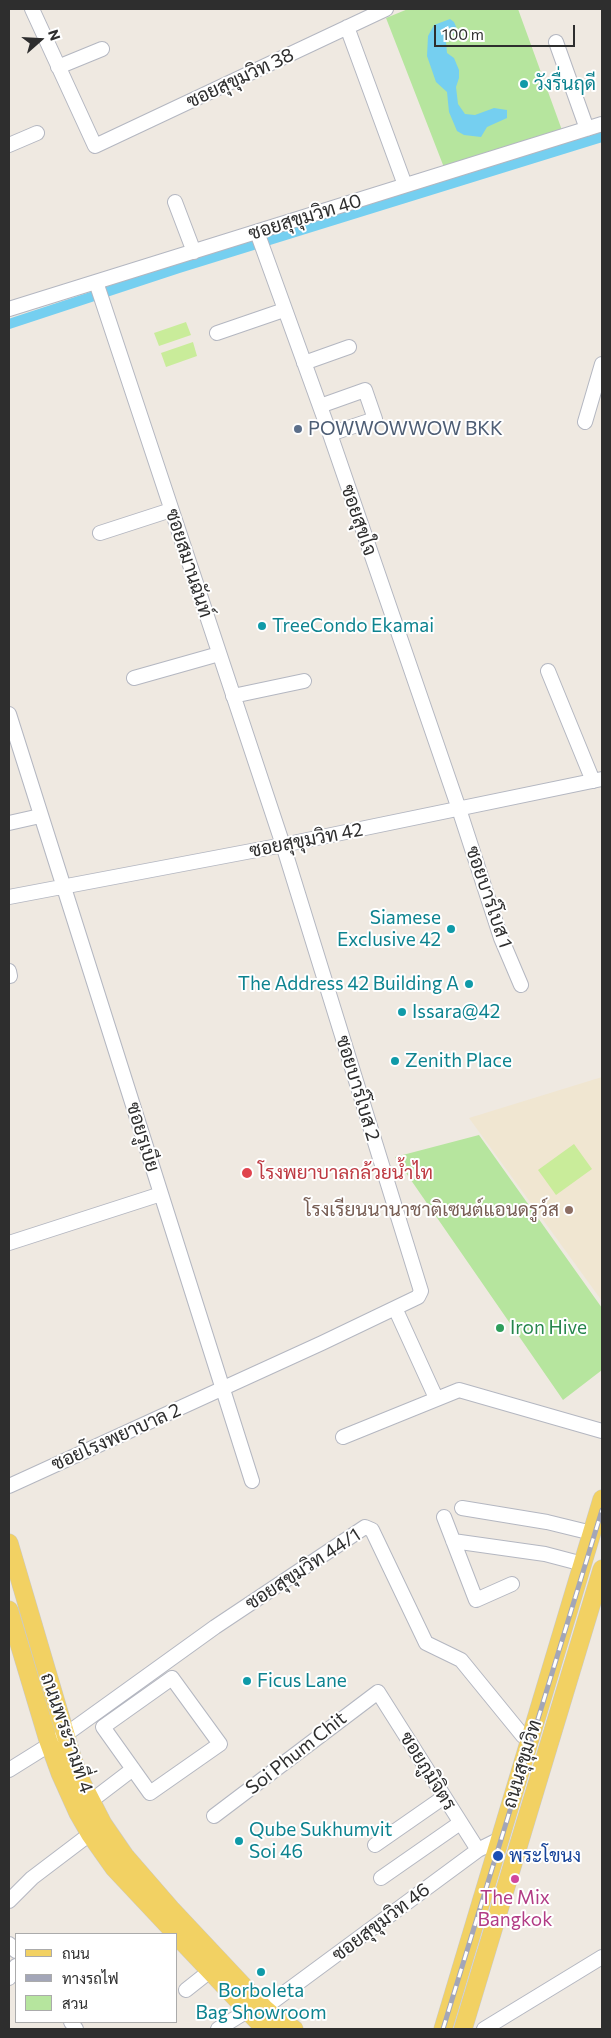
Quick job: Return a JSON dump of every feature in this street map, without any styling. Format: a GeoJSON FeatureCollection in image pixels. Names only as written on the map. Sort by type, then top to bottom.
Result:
{"type":"FeatureCollection","features":[{"type":"Feature","properties":{"kind":"main road","name":"ถนนสุขุมวิท"},"geometry":{"type":"LineString","coordinates":[[442,2029],[602,1499]]}},
{"type":"Feature","properties":{"kind":"main road","name":"ถนนพระรามที่ 4"},"geometry":{"type":"LineString","coordinates":[[9,1543],[65,1735],[82,1784],[103,1824],[125,1856],[255,2010],[265,2029]]}},
{"type":"Feature","properties":{"kind":"main road"},"geometry":{"type":"LineString","coordinates":[[583,1564],[601,1575]]}},
{"type":"Feature","properties":{"kind":"main road","name":"ถนนสุขุมวิท"},"geometry":{"type":"LineString","coordinates":[[463,2029],[601,1575]]}},
{"type":"Feature","properties":{"kind":"main road","name":"ถนนพระรามที่ 4"},"geometry":{"type":"LineString","coordinates":[[9,1610],[50,1745],[69,1794],[90,1834],[114,1868],[175,1933]]}},
{"type":"Feature","properties":{"kind":"main road","name":"ถนนพระรามที่ 4"},"geometry":{"type":"LineString","coordinates":[[178,1936],[210,1971],[255,2010],[294,2029]]}},
{"type":"Feature","properties":{"kind":"street"},"geometry":{"type":"LineString","coordinates":[[32,9],[58,67],[102,49]]}},
{"type":"Feature","properties":{"kind":"street","name":"ซอยสุขุมวิท 38"},"geometry":{"type":"LineString","coordinates":[[58,67],[95,146],[386,9]]}},
{"type":"Feature","properties":{"kind":"street"},"geometry":{"type":"LineString","coordinates":[[347,27],[405,185]]}},
{"type":"Feature","properties":{"kind":"street"},"geometry":{"type":"LineString","coordinates":[[556,42],[587,129]]}},
{"type":"Feature","properties":{"kind":"street","name":"ซอยสุขุมวิท 40"},"geometry":{"type":"LineString","coordinates":[[9,309],[98,290],[194,252],[259,239],[405,185],[602,124]]}},
{"type":"Feature","properties":{"kind":"street"},"geometry":{"type":"LineString","coordinates":[[9,145],[38,133]]}},
{"type":"Feature","properties":{"kind":"street"},"geometry":{"type":"LineString","coordinates":[[175,202],[194,252]]}},
{"type":"Feature","properties":{"kind":"street","name":"ซอยสุขใจ"},"geometry":{"type":"LineString","coordinates":[[259,239],[330,434],[459,809]]}},
{"type":"Feature","properties":{"kind":"street","name":"ซอยสมานฉันท์"},"geometry":{"type":"LineString","coordinates":[[98,290],[283,845]]}},
{"type":"Feature","properties":{"kind":"street"},"geometry":{"type":"LineString","coordinates":[[217,333],[284,310]]}},
{"type":"Feature","properties":{"kind":"street"},"geometry":{"type":"LineString","coordinates":[[304,363],[349,347]]}},
{"type":"Feature","properties":{"kind":"street"},"geometry":{"type":"LineString","coordinates":[[585,422],[602,364]]}},
{"type":"Feature","properties":{"kind":"street"},"geometry":{"type":"LineString","coordinates":[[320,406],[365,390],[375,419],[330,434]]}},
{"type":"Feature","properties":{"kind":"street"},"geometry":{"type":"LineString","coordinates":[[100,533],[171,510]]}},
{"type":"Feature","properties":{"kind":"street"},"geometry":{"type":"LineString","coordinates":[[134,678],[219,654]]}},
{"type":"Feature","properties":{"kind":"street"},"geometry":{"type":"LineString","coordinates":[[548,671],[598,780]]}},
{"type":"Feature","properties":{"kind":"street"},"geometry":{"type":"LineString","coordinates":[[233,696],[304,681]]}},
{"type":"Feature","properties":{"kind":"street","name":"ซอยรูเบีย"},"geometry":{"type":"LineString","coordinates":[[9,714],[252,1481]]}},
{"type":"Feature","properties":{"kind":"street","name":"ซอยสุขุมวิท 42"},"geometry":{"type":"LineString","coordinates":[[9,894],[63,887],[283,845],[598,780]]}},
{"type":"Feature","properties":{"kind":"street","name":"ซอยบาร์โบส 1"},"geometry":{"type":"LineString","coordinates":[[459,809],[501,938],[521,985]]}},
{"type":"Feature","properties":{"kind":"street"},"geometry":{"type":"LineString","coordinates":[[9,823],[40,816]]}},
{"type":"Feature","properties":{"kind":"street","name":"ซอยบาร์โบส 2"},"geometry":{"type":"LineString","coordinates":[[224,1388],[396,1308],[418,1297],[421,1292],[283,845]]}},
{"type":"Feature","properties":{"kind":"street"},"geometry":{"type":"LineString","coordinates":[[9,1243],[161,1194]]}},
{"type":"Feature","properties":{"kind":"street"},"geometry":{"type":"LineString","coordinates":[[396,1308],[436,1398]]}},
{"type":"Feature","properties":{"kind":"street","name":"ซอยโรงพยาบาล 2"},"geometry":{"type":"LineString","coordinates":[[9,1486],[224,1388]]}},
{"type":"Feature","properties":{"kind":"street"},"geometry":{"type":"LineString","coordinates":[[343,1437],[436,1398],[454,1391],[463,1390],[602,1431]]}},
{"type":"Feature","properties":{"kind":"street"},"geometry":{"type":"LineString","coordinates":[[462,1508],[547,1522],[592,1533]]}},
{"type":"Feature","properties":{"kind":"street"},"geometry":{"type":"LineString","coordinates":[[444,1517],[476,1600],[512,1584]]}},
{"type":"Feature","properties":{"kind":"street","name":"ซอยสุขุมวิท 44/1"},"geometry":{"type":"LineString","coordinates":[[65,1735],[215,1627],[364,1527],[372,1530],[426,1643],[462,1660],[523,1736],[529,1738]]}},
{"type":"Feature","properties":{"kind":"street"},"geometry":{"type":"LineString","coordinates":[[453,1541],[545,1554],[583,1564]]}},
{"type":"Feature","properties":{"kind":"street"},"geometry":{"type":"LineString","coordinates":[[172,1678],[220,1744],[150,1793],[133,1769],[103,1727],[172,1678]]}},
{"type":"Feature","properties":{"kind":"street","name":"ซอยภูมิจิตร"},"geometry":{"type":"LineString","coordinates":[[378,1692],[478,1850]]}},
{"type":"Feature","properties":{"kind":"street","name":"Soi Phum Chit"},"geometry":{"type":"LineString","coordinates":[[214,1816],[378,1692]]}},
{"type":"Feature","properties":{"kind":"street"},"geometry":{"type":"LineString","coordinates":[[9,1770],[65,1735]]}},
{"type":"Feature","properties":{"kind":"street"},"geometry":{"type":"LineString","coordinates":[[91,1801],[133,1769]]}},
{"type":"Feature","properties":{"kind":"street"},"geometry":{"type":"LineString","coordinates":[[375,1845],[444,1797]]}},
{"type":"Feature","properties":{"kind":"street"},"geometry":{"type":"LineString","coordinates":[[381,1878],[460,1823]]}},
{"type":"Feature","properties":{"kind":"street"},"geometry":{"type":"LineString","coordinates":[[9,1901],[32,1878],[90,1834]]}},
{"type":"Feature","properties":{"kind":"street","name":"ซอยสุขุมวิท 46"},"geometry":{"type":"LineString","coordinates":[[255,2010],[478,1850],[500,1839]]}},
{"type":"Feature","properties":{"kind":"street"},"geometry":{"type":"LineString","coordinates":[[484,2029],[602,1957]]}},
{"type":"Feature","properties":{"kind":"street"},"geometry":{"type":"LineString","coordinates":[[186,1990],[210,1971]]}},
{"type":"Feature","properties":{"kind":"street"},"geometry":{"type":"LineString","coordinates":[[218,2029],[255,2010]]}},
{"type":"Feature","properties":{"kind":"shaded area","name":"โรงเรียนนานาชาติเซนต์แอนดรูว์ส"},"geometry":{"type":"Polygon","coordinates":[[[602,1077],[602,1301],[469,1118],[602,1077]]]}},
{"type":"Feature","properties":{"kind":"green space"},"geometry":{"type":"Polygon","coordinates":[[[408,9],[518,9],[563,133],[445,170],[386,18],[408,9]]]}},
{"type":"Feature","properties":{"kind":"green space"},"geometry":{"type":"Polygon","coordinates":[[[186,322],[191,335],[159,346],[154,333],[186,322]]]}},
{"type":"Feature","properties":{"kind":"green space"},"geometry":{"type":"Polygon","coordinates":[[[193,342],[197,356],[166,367],[161,353],[193,342]]]}},
{"type":"Feature","properties":{"kind":"green space"},"geometry":{"type":"Polygon","coordinates":[[[479,1135],[602,1308],[602,1370],[563,1400],[395,1157],[479,1135]]]}},
{"type":"Feature","properties":{"kind":"green space"},"geometry":{"type":"Polygon","coordinates":[[[574,1144],[592,1169],[556,1195],[538,1170],[574,1144]]]}},
{"type":"Feature","properties":{"kind":"water"},"geometry":{"type":"Polygon","coordinates":[[[450,19],[454,22],[457,29],[446,42],[447,53],[454,58],[459,70],[456,87],[458,104],[465,114],[475,115],[494,108],[507,110],[507,118],[487,127],[481,137],[464,135],[457,131],[449,112],[447,92],[436,82],[427,56],[428,36],[434,25],[450,19]]]}},
{"type":"Feature","properties":{"kind":"waterway"},"geometry":{"type":"LineString","coordinates":[[9,324],[179,268],[602,137]]}},
{"type":"Feature","properties":{"kind":"railway"},"geometry":{"type":"LineString","coordinates":[[443,2029],[602,1510]]}},
{"type":"Feature","properties":{"kind":"place","name":"วังรื่นฤดี"},"geometry":{"type":"Point","coordinates":[524,84]}},
{"type":"Feature","properties":{"kind":"place","name":"POWWOWWOW BKK"},"geometry":{"type":"Point","coordinates":[298,429]}},
{"type":"Feature","properties":{"kind":"place","name":"TreeCondo Ekamai"},"geometry":{"type":"Point","coordinates":[262,626]}},
{"type":"Feature","properties":{"kind":"place","name":"Siamese Exclusive 42"},"geometry":{"type":"Point","coordinates":[451,929]}},
{"type":"Feature","properties":{"kind":"place","name":"The Address 42 Building A"},"geometry":{"type":"Point","coordinates":[469,984]}},
{"type":"Feature","properties":{"kind":"place","name":"Issara@42"},"geometry":{"type":"Point","coordinates":[402,1012]}},
{"type":"Feature","properties":{"kind":"place","name":"Zenith Place"},"geometry":{"type":"Point","coordinates":[395,1061]}},
{"type":"Feature","properties":{"kind":"place","name":"โรงพยาบาลกล้วยน้ำไท"},"geometry":{"type":"Point","coordinates":[247,1173]}},
{"type":"Feature","properties":{"kind":"place","name":"โรงเรียนนานาชาติเซนต์แอนดรูว์ส"},"geometry":{"type":"Point","coordinates":[569,1210]}},
{"type":"Feature","properties":{"kind":"place","name":"Iron Hive"},"geometry":{"type":"Point","coordinates":[500,1328]}},
{"type":"Feature","properties":{"kind":"place","name":"Ficus Lane"},"geometry":{"type":"Point","coordinates":[247,1681]}},
{"type":"Feature","properties":{"kind":"place","name":"Qube Sukhumvit Soi 46"},"geometry":{"type":"Point","coordinates":[239,1841]}},
{"type":"Feature","properties":{"kind":"place","name":"พระโขนง"},"geometry":{"type":"Point","coordinates":[498,1856]}},
{"type":"Feature","properties":{"kind":"place","name":"The Mix Bangkok"},"geometry":{"type":"Point","coordinates":[515,1879]}},
{"type":"Feature","properties":{"kind":"place","name":"Borboleta Bag Showroom"},"geometry":{"type":"Point","coordinates":[261,1972]}}]}
